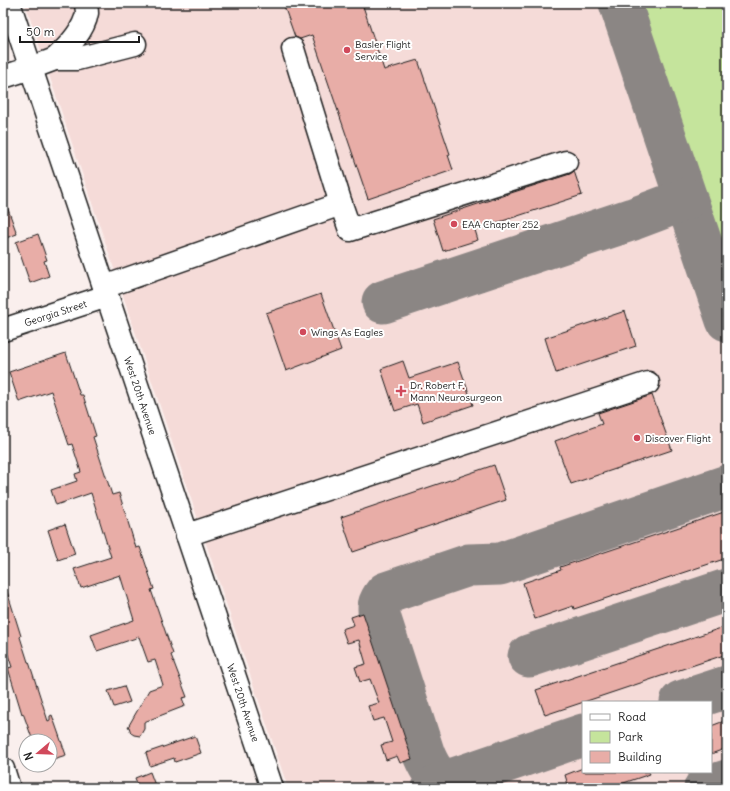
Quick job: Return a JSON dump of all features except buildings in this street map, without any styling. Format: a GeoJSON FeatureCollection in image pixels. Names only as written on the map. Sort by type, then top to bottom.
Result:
{"type":"FeatureCollection","features":[{"type":"Feature","properties":{"kind":"main road","name":"West 20th Avenue"},"geometry":{"type":"LineString","coordinates":[[8,3],[272,788]]}},
{"type":"Feature","properties":{"kind":"main road"},"geometry":{"type":"LineString","coordinates":[[55,59],[76,38],[87,12],[86,3]]}},
{"type":"Feature","properties":{"kind":"main road"},"geometry":{"type":"LineString","coordinates":[[3,77],[55,59],[77,59],[135,44]]}},
{"type":"Feature","properties":{"kind":"main road"},"geometry":{"type":"LineString","coordinates":[[293,49],[350,230],[566,162]]}},
{"type":"Feature","properties":{"kind":"main road","name":"Georgia Street"},"geometry":{"type":"LineString","coordinates":[[3,330],[341,204]]}},
{"type":"Feature","properties":{"kind":"main road"},"geometry":{"type":"LineString","coordinates":[[187,535],[648,383]]}},
{"type":"Feature","properties":{"kind":"main road"},"geometry":{"type":"LineString","coordinates":[[3,769],[9,788]]}},
{"type":"Feature","properties":{"kind":"shaded area"},"geometry":{"type":"Polygon","coordinates":[[[25,3],[727,3],[727,788],[288,788],[25,3]]]}},
{"type":"Feature","properties":{"kind":"green space"},"geometry":{"type":"Polygon","coordinates":[[[633,3],[727,3],[727,286],[633,3]]]}},
{"type":"Feature","properties":{"kind":"taxiway"},"geometry":{"type":"LineString","coordinates":[[620,3],[727,320]]}},
{"type":"Feature","properties":{"kind":"taxiway"},"geometry":{"type":"LineString","coordinates":[[383,302],[633,219],[686,199]]}},
{"type":"Feature","properties":{"kind":"taxiway"},"geometry":{"type":"LineString","coordinates":[[445,782],[432,770],[424,755],[380,619],[379,605],[386,593],[469,565],[500,564],[727,486]]}},
{"type":"Feature","properties":{"kind":"taxiway"},"geometry":{"type":"LineString","coordinates":[[529,656],[727,590]]}},
{"type":"Feature","properties":{"kind":"taxiway"},"geometry":{"type":"LineString","coordinates":[[684,701],[727,687]]}},
{"type":"Feature","properties":{"kind":"taxiway"},"geometry":{"type":"LineString","coordinates":[[433,788],[445,782],[582,735]]}},
{"type":"Feature","properties":{"kind":"taxiway"},"geometry":{"type":"LineString","coordinates":[[705,788],[727,781]]}},
{"type":"Feature","properties":{"kind":"place","name":"Basler Flight Service"},"geometry":{"type":"Point","coordinates":[347,50]}},
{"type":"Feature","properties":{"kind":"place","name":"EAA Chapter 252"},"geometry":{"type":"Point","coordinates":[454,224]}},
{"type":"Feature","properties":{"kind":"place","name":"Wings As Eagles"},"geometry":{"type":"Point","coordinates":[303,332]}},
{"type":"Feature","properties":{"kind":"place","name":"Dr. Robert F. Mann Neurosurgeon"},"geometry":{"type":"Point","coordinates":[401,391]}},
{"type":"Feature","properties":{"kind":"place","name":"Discover Flight"},"geometry":{"type":"Point","coordinates":[637,438]}}]}
